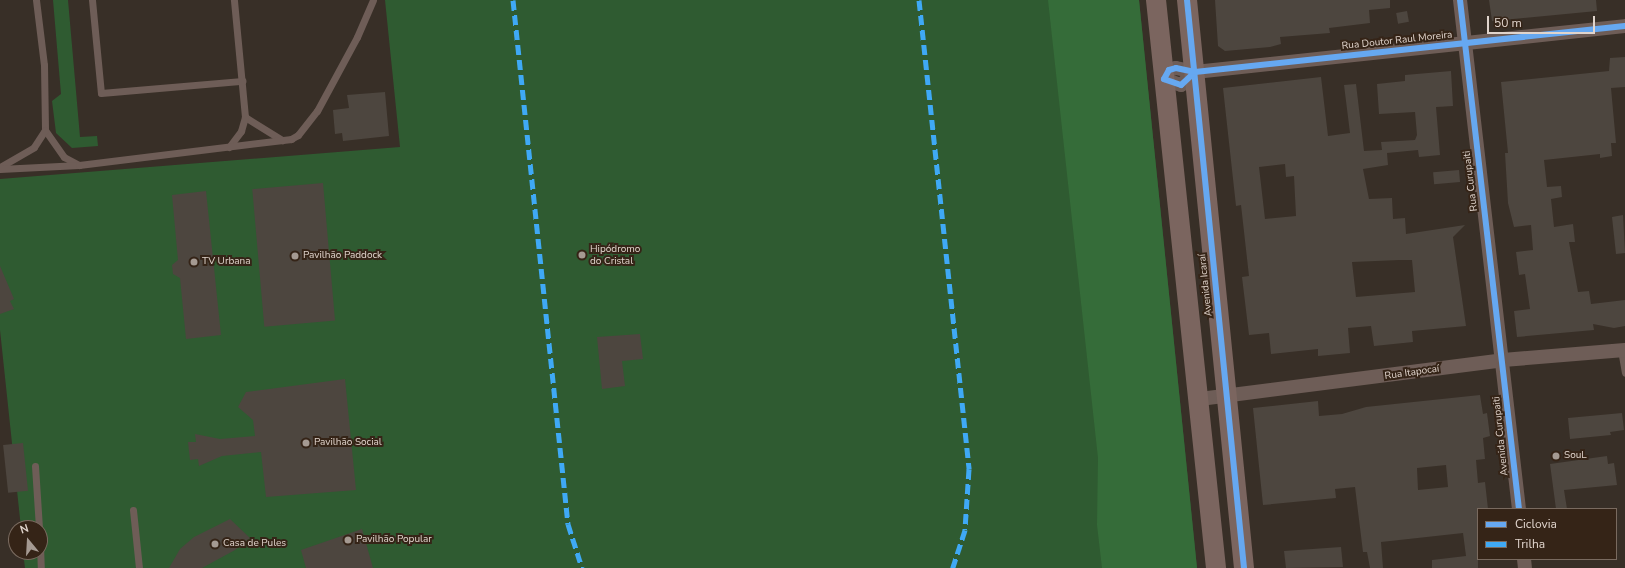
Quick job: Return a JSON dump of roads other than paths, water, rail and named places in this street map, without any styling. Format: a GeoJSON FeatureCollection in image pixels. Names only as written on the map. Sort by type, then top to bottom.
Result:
{"type":"FeatureCollection","features":[{"type":"Feature","properties":{"kind":"main road","name":"Avenida Icaraí"},"geometry":{"type":"LineString","coordinates":[[1156,0],[1200,398],[1216,568]]}},
{"type":"Feature","properties":{"kind":"main road","name":"Avenida Icaraí"},"geometry":{"type":"LineString","coordinates":[[1187,0],[1244,568]]}},
{"type":"Feature","properties":{"kind":"street","name":"Rua Curupaiti"},"geometry":{"type":"LineString","coordinates":[[1460,0],[1504,360]]}},
{"type":"Feature","properties":{"kind":"street","name":"Rua Doutor Raul Moreira"},"geometry":{"type":"LineString","coordinates":[[1164,80],[1169,70],[1176,68],[1195,72],[1625,26]]}},
{"type":"Feature","properties":{"kind":"street","name":"Rua Itapocaí"},"geometry":{"type":"LineString","coordinates":[[1200,398],[1228,397],[1504,360],[1623,350]]}},
{"type":"Feature","properties":{"kind":"street","name":"Avenida Curupaiti"},"geometry":{"type":"LineString","coordinates":[[1504,360],[1519,508]]}},
{"type":"Feature","properties":{"kind":"lane"},"geometry":{"type":"LineString","coordinates":[[0,168],[34,147],[45,130],[44,65],[36,0]]}},
{"type":"Feature","properties":{"kind":"lane"},"geometry":{"type":"LineString","coordinates":[[92,0],[101,93],[242,81]]}},
{"type":"Feature","properties":{"kind":"lane"},"geometry":{"type":"LineString","coordinates":[[229,147],[241,131],[245,117],[234,0]]}},
{"type":"Feature","properties":{"kind":"lane"},"geometry":{"type":"LineString","coordinates":[[0,168],[79,165],[283,140],[298,135],[317,110],[357,37],[373,0]]}},
{"type":"Feature","properties":{"kind":"lane"},"geometry":{"type":"LineString","coordinates":[[245,117],[283,140]]}},
{"type":"Feature","properties":{"kind":"lane"},"geometry":{"type":"LineString","coordinates":[[45,130],[64,156],[79,165]]}},
{"type":"Feature","properties":{"kind":"lane"},"geometry":{"type":"LineString","coordinates":[[1623,350],[1625,372]]}},
{"type":"Feature","properties":{"kind":"lane"},"geometry":{"type":"LineString","coordinates":[[35,466],[38,520]]}},
{"type":"Feature","properties":{"kind":"lane"},"geometry":{"type":"LineString","coordinates":[[133,510],[139,568]]}},
{"type":"Feature","properties":{"kind":"place","name":"Hipódromo do Cristal"},"geometry":{"type":"Point","coordinates":[582,255]}},
{"type":"Feature","properties":{"kind":"place","name":"Pavilhão Paddock"},"geometry":{"type":"Point","coordinates":[295,256]}},
{"type":"Feature","properties":{"kind":"place","name":"TV Urbana"},"geometry":{"type":"Point","coordinates":[194,262]}},
{"type":"Feature","properties":{"kind":"place","name":"Pavilhão Social"},"geometry":{"type":"Point","coordinates":[306,443]}},
{"type":"Feature","properties":{"kind":"place","name":"SouL"},"geometry":{"type":"Point","coordinates":[1556,456]}},
{"type":"Feature","properties":{"kind":"place","name":"Pavilhão Popular"},"geometry":{"type":"Point","coordinates":[348,540]}},
{"type":"Feature","properties":{"kind":"place","name":"Casa de Pules"},"geometry":{"type":"Point","coordinates":[215,544]}}]}
